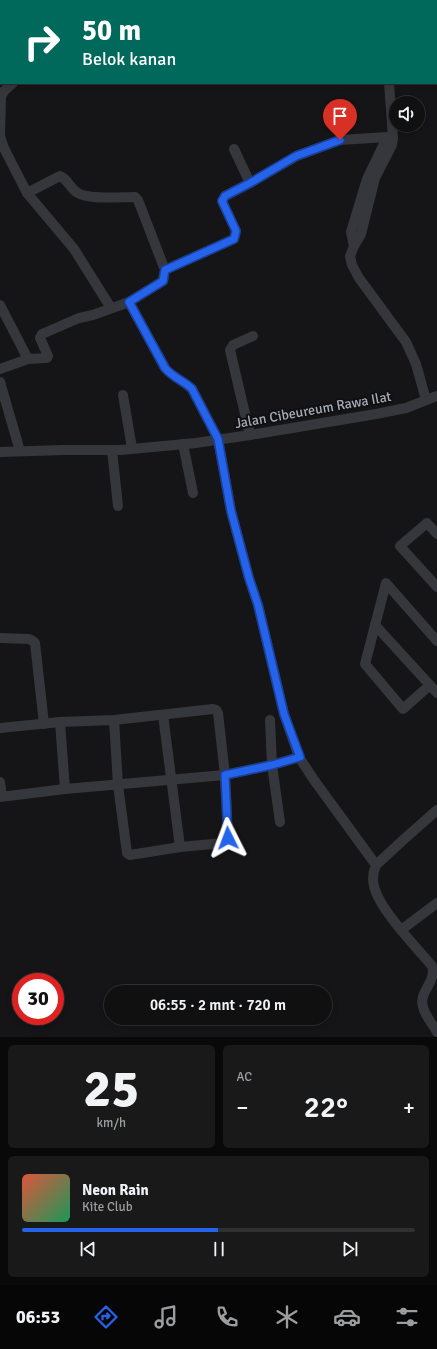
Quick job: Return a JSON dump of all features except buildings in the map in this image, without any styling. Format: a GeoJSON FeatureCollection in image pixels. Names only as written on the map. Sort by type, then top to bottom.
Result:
{"type":"FeatureCollection","features":[{"type":"Feature","properties":{"kind":"street"},"geometry":{"type":"LineString","coordinates":[[12,84],[4,91],[1,97],[0,136],[4,148],[4,161],[27,193],[74,249],[111,308]]}},
{"type":"Feature","properties":{"kind":"street"},"geometry":{"type":"LineString","coordinates":[[389,84],[390,135],[392,145],[375,178],[361,234],[350,256],[352,265],[359,278],[406,342],[416,364],[426,400]]}},
{"type":"Feature","properties":{"kind":"street"},"geometry":{"type":"LineString","coordinates":[[165,270],[234,239],[236,231],[222,201],[225,196],[296,156],[340,140],[390,135]]}},
{"type":"Feature","properties":{"kind":"street"},"geometry":{"type":"LineString","coordinates":[[234,149],[250,183]]}},
{"type":"Feature","properties":{"kind":"street"},"geometry":{"type":"LineString","coordinates":[[0,369],[28,359],[45,359],[48,356],[40,338],[42,334],[62,325],[129,302],[163,281],[165,270],[141,204],[135,197],[88,197],[76,193],[64,178],[60,176],[27,193]]}},
{"type":"Feature","properties":{"kind":"street"},"geometry":{"type":"LineString","coordinates":[[129,302],[165,368],[170,374],[192,389],[218,439],[233,518],[258,605],[284,714],[300,757],[314,780],[376,865]]}},
{"type":"Feature","properties":{"kind":"street"},"geometry":{"type":"LineString","coordinates":[[0,305],[28,359]]}},
{"type":"Feature","properties":{"kind":"street"},"geometry":{"type":"LineString","coordinates":[[250,435],[230,350],[233,345],[253,336]]}},
{"type":"Feature","properties":{"kind":"street"},"geometry":{"type":"LineString","coordinates":[[0,382],[20,451]]}},
{"type":"Feature","properties":{"kind":"street"},"geometry":{"type":"LineString","coordinates":[[124,395],[132,448]]}},
{"type":"Feature","properties":{"kind":"street","name":"Jalan Cibeureum Rawa Ilat"},"geometry":{"type":"LineString","coordinates":[[0,452],[112,450],[183,444],[250,435],[406,408],[437,396]]}},
{"type":"Feature","properties":{"kind":"street"},"geometry":{"type":"LineString","coordinates":[[183,444],[193,493]]}},
{"type":"Feature","properties":{"kind":"street"},"geometry":{"type":"LineString","coordinates":[[112,450],[118,506]]}},
{"type":"Feature","properties":{"kind":"street"},"geometry":{"type":"LineString","coordinates":[[437,534],[427,523],[400,546],[437,587]]}},
{"type":"Feature","properties":{"kind":"street"},"geometry":{"type":"LineString","coordinates":[[430,685],[403,709],[365,664],[386,583],[437,641]]}},
{"type":"Feature","properties":{"kind":"street"},"geometry":{"type":"LineString","coordinates":[[375,625],[437,693]]}},
{"type":"Feature","properties":{"kind":"street"},"geometry":{"type":"LineString","coordinates":[[0,638],[29,639],[35,644],[44,724]]}},
{"type":"Feature","properties":{"kind":"street"},"geometry":{"type":"LineString","coordinates":[[0,728],[60,722],[114,720],[213,709],[216,710],[218,713],[225,775],[228,838],[224,843],[180,847],[130,855],[127,853],[118,785],[114,720]]}},
{"type":"Feature","properties":{"kind":"street"},"geometry":{"type":"LineString","coordinates":[[163,715],[180,847]]}},
{"type":"Feature","properties":{"kind":"street"},"geometry":{"type":"LineString","coordinates":[[270,720],[272,765],[280,822]]}},
{"type":"Feature","properties":{"kind":"street"},"geometry":{"type":"LineString","coordinates":[[60,722],[65,789]]}},
{"type":"Feature","properties":{"kind":"street"},"geometry":{"type":"LineString","coordinates":[[0,782],[1,796],[225,775],[272,765],[300,757]]}},
{"type":"Feature","properties":{"kind":"street"},"geometry":{"type":"LineString","coordinates":[[437,810],[376,865],[373,873],[374,886],[379,899],[401,930],[432,966],[434,972],[422,999],[423,1007],[437,1032]]}},
{"type":"Feature","properties":{"kind":"street"},"geometry":{"type":"LineString","coordinates":[[401,930],[437,903]]}},
{"type":"Feature","properties":{"kind":"route"},"geometry":{"type":"LineString","coordinates":[[228,838],[225,775],[272,765],[300,757],[284,714],[258,605],[231,511],[218,439],[192,389],[170,374],[165,368],[129,302],[163,281],[165,270],[234,239],[236,231],[222,201],[225,196],[296,156],[340,140]]}}]}
